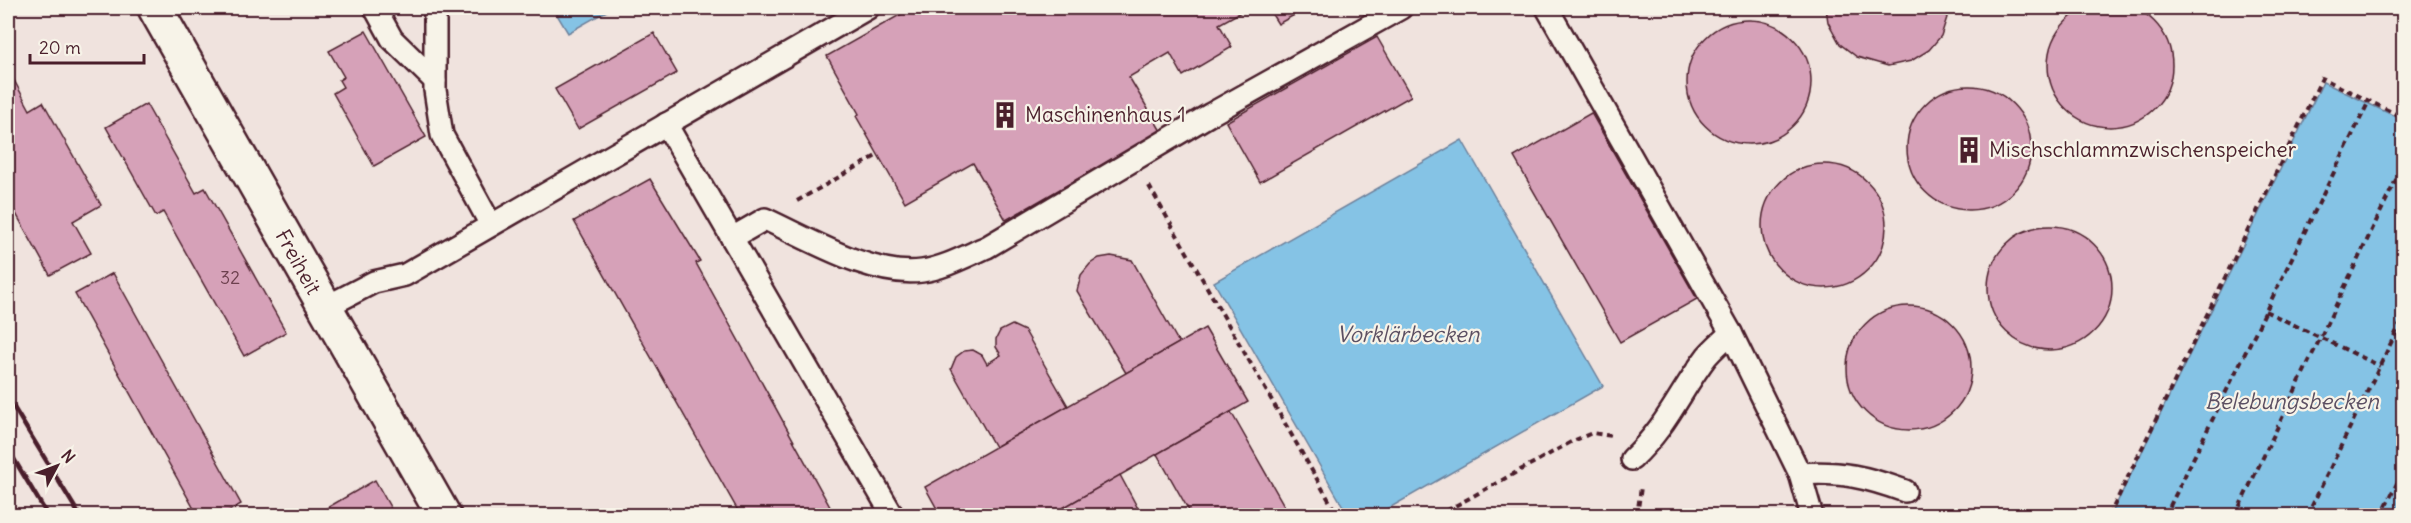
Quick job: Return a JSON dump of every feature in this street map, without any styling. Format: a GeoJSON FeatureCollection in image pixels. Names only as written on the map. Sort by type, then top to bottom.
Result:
{"type":"FeatureCollection","features":[{"type":"Feature","properties":{"kind":"street","name":"Freiheit"},"geometry":{"type":"LineString","coordinates":[[155,8],[444,516]]}},
{"type":"Feature","properties":{"kind":"lane"},"geometry":{"type":"LineString","coordinates":[[375,8],[392,39],[435,81]]}},
{"type":"Feature","properties":{"kind":"lane"},"geometry":{"type":"LineString","coordinates":[[435,8],[435,81],[442,135],[491,225]]}},
{"type":"Feature","properties":{"kind":"lane"},"geometry":{"type":"LineString","coordinates":[[324,308],[374,282],[405,275],[868,8]]}},
{"type":"Feature","properties":{"kind":"lane"},"geometry":{"type":"LineString","coordinates":[[732,238],[765,219],[864,263],[896,273],[923,271],[987,248],[1134,160],[1401,8]]}},
{"type":"Feature","properties":{"kind":"lane"},"geometry":{"type":"LineString","coordinates":[[1547,8],[1731,333],[1800,474],[1812,516]]}},
{"type":"Feature","properties":{"kind":"lane"},"geometry":{"type":"LineString","coordinates":[[666,124],[893,516]]}},
{"type":"Feature","properties":{"kind":"lane"},"geometry":{"type":"LineString","coordinates":[[1632,459],[1650,442],[1671,415],[1708,355],[1731,333]]}},
{"type":"Feature","properties":{"kind":"lane"},"geometry":{"type":"LineString","coordinates":[[1800,474],[1830,472],[1863,476],[1905,491]]}},
{"type":"Feature","properties":{"kind":"path"},"geometry":{"type":"LineString","coordinates":[[2109,516],[2322,78],[2403,118]]}},
{"type":"Feature","properties":{"kind":"path"},"geometry":{"type":"LineString","coordinates":[[2165,516],[2368,101]]}},
{"type":"Feature","properties":{"kind":"path"},"geometry":{"type":"LineString","coordinates":[[765,219],[878,155]]}},
{"type":"Feature","properties":{"kind":"path"},"geometry":{"type":"LineString","coordinates":[[1134,160],[1338,516]]}},
{"type":"Feature","properties":{"kind":"path"},"geometry":{"type":"LineString","coordinates":[[2235,516],[2403,163]]}},
{"type":"Feature","properties":{"kind":"path"},"geometry":{"type":"LineString","coordinates":[[2265,311],[2380,366]]}},
{"type":"Feature","properties":{"kind":"path"},"geometry":{"type":"LineString","coordinates":[[2307,516],[2403,316]]}},
{"type":"Feature","properties":{"kind":"path"},"geometry":{"type":"LineString","coordinates":[[1437,516],[1544,456],[1592,433],[1616,436],[1632,459]]}},
{"type":"Feature","properties":{"kind":"path"},"geometry":{"type":"LineString","coordinates":[[2380,516],[2403,469]]}},
{"type":"Feature","properties":{"kind":"water"},"geometry":{"type":"Polygon","coordinates":[[[553,8],[612,8],[568,33],[553,8]]]}},
{"type":"Feature","properties":{"kind":"water","name":"Belebungsbecken"},"geometry":{"type":"Polygon","coordinates":[[[2323,82],[2403,120],[2403,515],[2111,515],[2323,82]]]}},
{"type":"Feature","properties":{"kind":"water","name":"Vorklärbecken"},"geometry":{"type":"Polygon","coordinates":[[[1462,140],[1603,386],[1377,515],[1348,515],[1214,282],[1462,140]]]}},
{"type":"Feature","properties":{"kind":"building"},"geometry":{"type":"Polygon","coordinates":[[[2110,3],[2134,8],[2154,21],[2167,41],[2172,65],[2167,89],[2154,109],[2134,122],[2110,127],[2086,122],[2066,109],[2053,89],[2048,65],[2053,41],[2066,21],[2086,8],[2110,3]]]}},
{"type":"Feature","properties":{"kind":"building","name":"Maschinenhaus 1"},"geometry":{"type":"Polygon","coordinates":[[[912,8],[1248,8],[1219,24],[1232,47],[1183,76],[1170,53],[1129,77],[1161,131],[1006,220],[973,163],[905,202],[856,116],[859,114],[827,56],[912,8]]]}},
{"type":"Feature","properties":{"kind":"building"},"geometry":{"type":"Polygon","coordinates":[[[1268,8],[1307,8],[1278,24],[1268,8]]]}},
{"type":"Feature","properties":{"kind":"building"},"geometry":{"type":"Polygon","coordinates":[[[1826,8],[1950,8],[1941,36],[1929,50],[1911,61],[1888,66],[1857,57],[1840,44],[1828,22],[1826,8]]]}},
{"type":"Feature","properties":{"kind":"building"},"geometry":{"type":"Polygon","coordinates":[[[1749,20],[1773,25],[1784,30],[1793,38],[1801,47],[1806,58],[1811,82],[1806,106],[1801,117],[1793,126],[1784,134],[1773,139],[1749,144],[1725,139],[1714,134],[1705,126],[1697,117],[1692,106],[1687,82],[1692,58],[1697,47],[1705,38],[1714,30],[1725,25],[1749,20]]]}},
{"type":"Feature","properties":{"kind":"building"},"geometry":{"type":"Polygon","coordinates":[[[366,31],[426,137],[374,166],[333,93],[343,87],[339,80],[344,77],[329,51],[366,31]]]}},
{"type":"Feature","properties":{"kind":"building"},"geometry":{"type":"Polygon","coordinates":[[[654,33],[677,73],[578,129],[555,89],[654,33]]]}},
{"type":"Feature","properties":{"kind":"building"},"geometry":{"type":"Polygon","coordinates":[[[1377,37],[1411,96],[1260,182],[1226,122],[1377,37]]]}},
{"type":"Feature","properties":{"kind":"building"},"geometry":{"type":"Polygon","coordinates":[[[8,69],[30,110],[43,102],[101,205],[73,221],[91,253],[50,275],[8,199],[8,69]]]}},
{"type":"Feature","properties":{"kind":"building","name":"Mischschlammzwischenspeicher"},"geometry":{"type":"Polygon","coordinates":[[[1969,86],[1993,91],[2004,96],[2013,104],[2021,113],[2026,124],[2031,148],[2026,172],[2021,183],[2013,192],[2004,200],[1993,205],[1969,210],[1945,205],[1934,200],[1925,192],[1917,183],[1912,172],[1907,148],[1912,124],[1917,113],[1925,104],[1934,96],[1945,91],[1969,86]]]}},
{"type":"Feature","properties":{"kind":"building"},"geometry":{"type":"Polygon","coordinates":[[[146,104],[196,193],[205,188],[286,332],[244,356],[163,212],[156,216],[106,127],[146,104]]]}},
{"type":"Feature","properties":{"kind":"building"},"geometry":{"type":"Polygon","coordinates":[[[1591,113],[1697,299],[1620,342],[1514,157],[1591,113]]]}},
{"type":"Feature","properties":{"kind":"building"},"geometry":{"type":"Polygon","coordinates":[[[1824,164],[1848,168],[1868,182],[1882,202],[1886,226],[1882,250],[1868,270],[1848,284],[1824,288],[1800,284],[1780,270],[1766,250],[1762,226],[1766,202],[1780,182],[1800,168],[1824,164]]]}},
{"type":"Feature","properties":{"kind":"building"},"geometry":{"type":"Polygon","coordinates":[[[650,179],[700,261],[696,263],[835,516],[741,516],[574,221],[650,179]]]}},
{"type":"Feature","properties":{"kind":"building"},"geometry":{"type":"Polygon","coordinates":[[[2050,226],[2074,231],[2085,236],[2094,244],[2102,253],[2107,264],[2112,288],[2107,312],[2102,323],[2094,332],[2085,340],[2074,345],[2050,350],[2026,345],[2015,340],[2006,332],[1998,323],[1993,312],[1988,288],[1993,264],[1998,253],[2006,244],[2015,236],[2026,231],[2050,226]]]}},
{"type":"Feature","properties":{"kind":"building"},"geometry":{"type":"Polygon","coordinates":[[[1111,256],[1132,260],[1179,343],[1126,373],[1077,291],[1081,275],[1090,264],[1099,258],[1111,256]]]}},
{"type":"Feature","properties":{"kind":"building"},"geometry":{"type":"Polygon","coordinates":[[[113,273],[241,504],[220,516],[198,516],[75,294],[113,273]]]}},
{"type":"Feature","properties":{"kind":"building"},"geometry":{"type":"Polygon","coordinates":[[[1909,306],[1933,311],[1944,316],[1953,324],[1961,333],[1966,344],[1971,368],[1966,392],[1961,403],[1953,412],[1944,420],[1933,425],[1909,430],[1885,425],[1874,420],[1865,412],[1857,403],[1852,392],[1847,368],[1852,344],[1857,333],[1865,324],[1874,316],[1885,311],[1909,306]]]}},
{"type":"Feature","properties":{"kind":"building"},"geometry":{"type":"Polygon","coordinates":[[[1012,325],[1025,331],[1068,406],[995,447],[951,369],[956,357],[964,351],[973,350],[982,355],[987,364],[1001,355],[996,347],[996,339],[1000,331],[1012,325]]]}},
{"type":"Feature","properties":{"kind":"building"},"geometry":{"type":"Polygon","coordinates":[[[1205,328],[1248,402],[1049,516],[941,516],[925,487],[1205,328]]]}},
{"type":"Feature","properties":{"kind":"building"},"geometry":{"type":"Polygon","coordinates":[[[1231,412],[1290,516],[1192,516],[1157,454],[1231,412]]]}},
{"type":"Feature","properties":{"kind":"building"},"geometry":{"type":"Polygon","coordinates":[[[1120,475],[1142,516],[1049,516],[1120,475]]]}},
{"type":"Feature","properties":{"kind":"building"},"geometry":{"type":"Polygon","coordinates":[[[375,480],[395,516],[313,516],[375,480]]]}},
{"type":"Feature","properties":{"kind":"railway"},"geometry":{"type":"LineString","coordinates":[[8,398],[80,516]]}},
{"type":"Feature","properties":{"kind":"railway"},"geometry":{"type":"LineString","coordinates":[[8,449],[48,516]]}},
{"type":"Feature","properties":{"kind":"place","name":"Maschinenhaus 1"},"geometry":{"type":"Point","coordinates":[1005,115]}},
{"type":"Feature","properties":{"kind":"place","name":"Mischschlammzwischenspeicher"},"geometry":{"type":"Point","coordinates":[1969,150]}}]}
